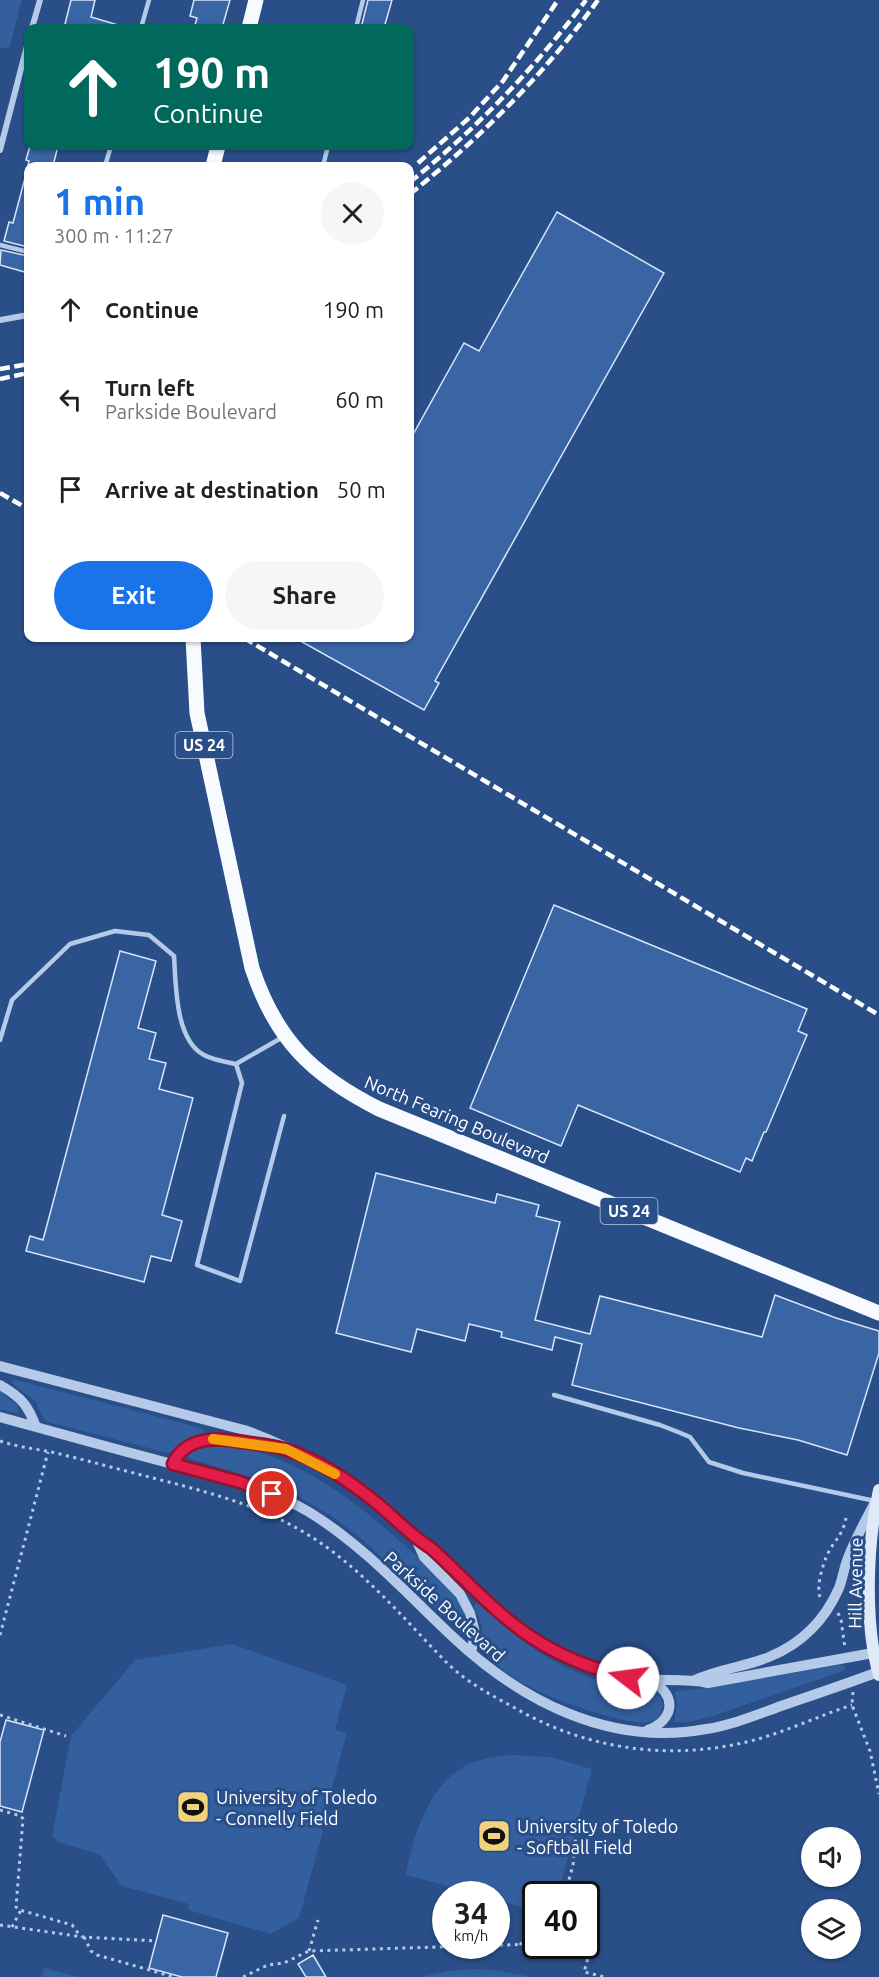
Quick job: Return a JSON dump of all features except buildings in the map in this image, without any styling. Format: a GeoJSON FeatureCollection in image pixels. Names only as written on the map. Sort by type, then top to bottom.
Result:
{"type":"FeatureCollection","features":[{"type":"Feature","properties":{"kind":"main road"},"geometry":{"type":"LineString","coordinates":[[250,24],[256,0]]}},
{"type":"Feature","properties":{"kind":"main road","name":"North Fearing Boulevard"},"geometry":{"type":"LineString","coordinates":[[193,642],[197,713],[252,968],[271,1014],[304,1058],[325,1078],[379,1109],[879,1313]]}},
{"type":"Feature","properties":{"kind":"main road","name":"Hill Avenue"},"geometry":{"type":"LineString","coordinates":[[877,1495],[870,1558],[870,1617],[873,1653],[879,1674]]}},
{"type":"Feature","properties":{"kind":"street"},"geometry":{"type":"LineString","coordinates":[[33,24],[40,0]]}},
{"type":"Feature","properties":{"kind":"street"},"geometry":{"type":"LineString","coordinates":[[0,150],[24,57]]}},
{"type":"Feature","properties":{"kind":"street"},"geometry":{"type":"LineString","coordinates":[[0,320],[24,316]]}},
{"type":"Feature","properties":{"kind":"street","name":"Parkside Boulevard"},"geometry":{"type":"LineString","coordinates":[[0,1366],[258,1435],[324,1468],[378,1504],[415,1538],[431,1548],[511,1621],[547,1647],[601,1671],[652,1681],[695,1680],[708,1683],[873,1653]]}},
{"type":"Feature","properties":{"kind":"street"},"geometry":{"type":"LineString","coordinates":[[0,1385],[23,1401],[36,1427]]}},
{"type":"Feature","properties":{"kind":"street","name":"Parkside Boulevard"},"geometry":{"type":"LineString","coordinates":[[0,1417],[260,1489],[285,1500],[318,1519],[363,1553],[471,1653],[514,1687],[550,1706],[597,1723],[645,1731],[688,1732],[724,1726],[879,1674]]}},
{"type":"Feature","properties":{"kind":"street"},"geometry":{"type":"LineString","coordinates":[[173,1464],[181,1451],[195,1443],[213,1439],[286,1449]]}},
{"type":"Feature","properties":{"kind":"street"},"geometry":{"type":"LineString","coordinates":[[695,1680],[707,1674],[745,1666],[771,1656],[805,1636],[825,1613],[835,1596],[848,1559],[877,1495]]}},
{"type":"Feature","properties":{"kind":"street"},"geometry":{"type":"LineString","coordinates":[[415,1538],[424,1557],[460,1594],[470,1613],[475,1633],[471,1653]]}},
{"type":"Feature","properties":{"kind":"street"},"geometry":{"type":"LineString","coordinates":[[645,1731],[665,1719],[670,1702],[665,1690],[652,1681]]}},
{"type":"Feature","properties":{"kind":"lane"},"geometry":{"type":"LineString","coordinates":[[142,24],[149,0]]}},
{"type":"Feature","properties":{"kind":"lane"},"geometry":{"type":"LineString","coordinates":[[357,24],[363,0]]}},
{"type":"Feature","properties":{"kind":"lane"},"geometry":{"type":"LineString","coordinates":[[0,245],[24,251]]}},
{"type":"Feature","properties":{"kind":"lane"},"geometry":{"type":"LineString","coordinates":[[0,1040],[12,1000],[70,944],[115,932],[149,935],[174,956],[177,1006],[191,1045],[205,1056],[236,1064],[286,1036]]}},
{"type":"Feature","properties":{"kind":"lane"},"geometry":{"type":"LineString","coordinates":[[236,1064],[242,1083],[197,1264],[240,1281],[284,1116]]}},
{"type":"Feature","properties":{"kind":"lane"},"geometry":{"type":"LineString","coordinates":[[554,1395],[669,1428],[690,1437],[709,1462],[743,1473],[877,1495]]}},
{"type":"Feature","properties":{"kind":"path"},"geometry":{"type":"LineString","coordinates":[[0,1635],[48,1452]]}},
{"type":"Feature","properties":{"kind":"path"},"geometry":{"type":"LineString","coordinates":[[852,1705],[870,1751],[879,1794]]}},
{"type":"Feature","properties":{"kind":"path"},"geometry":{"type":"LineString","coordinates":[[0,1715],[66,1736]]}},
{"type":"Feature","properties":{"kind":"path"},"geometry":{"type":"LineString","coordinates":[[0,1810],[23,1819],[16,1907],[72,1925],[91,1951],[101,1957],[174,1977]]}},
{"type":"Feature","properties":{"kind":"path"},"geometry":{"type":"LineString","coordinates":[[569,1881],[576,1834]]}},
{"type":"Feature","properties":{"kind":"path"},"geometry":{"type":"LineString","coordinates":[[12,1927],[21,1910]]}},
{"type":"Feature","properties":{"kind":"path"},"geometry":{"type":"LineString","coordinates":[[309,1951],[318,1920]]}},
{"type":"Feature","properties":{"kind":"path"},"geometry":{"type":"LineString","coordinates":[[0,1925],[82,1937],[156,1941]]}},
{"type":"Feature","properties":{"kind":"path"},"geometry":{"type":"LineString","coordinates":[[243,1977],[268,1965],[284,1963],[309,1951],[520,1945],[522,1942]]}},
{"type":"Feature","properties":{"kind":"path"},"geometry":{"type":"LineString","coordinates":[[588,1959],[584,1972],[604,1977]]}},
{"type":"Feature","properties":{"kind":"shaded area"},"geometry":{"type":"Polygon","coordinates":[[[0,0],[22,0],[9,49],[0,47],[0,0]]]}},
{"type":"Feature","properties":{"kind":"shaded area"},"geometry":{"type":"Polygon","coordinates":[[[12,1379],[201,1428],[205,1432],[168,1453],[48,1422],[42,1416],[36,1402],[13,1384],[12,1379]]]}},
{"type":"Feature","properties":{"kind":"shaded area"},"geometry":{"type":"Polygon","coordinates":[[[0,1391],[17,1405],[19,1412],[0,1409],[0,1391]]]}},
{"type":"Feature","properties":{"kind":"shaded area"},"geometry":{"type":"Polygon","coordinates":[[[208,1444],[239,1447],[268,1455],[325,1483],[351,1501],[401,1541],[454,1593],[465,1612],[466,1633],[460,1631],[364,1541],[332,1516],[289,1491],[188,1458],[190,1453],[208,1444]]]}},
{"type":"Feature","properties":{"kind":"shaded area"},"geometry":{"type":"Polygon","coordinates":[[[476,1603],[536,1650],[567,1668],[601,1681],[656,1691],[663,1703],[660,1716],[656,1720],[645,1723],[627,1721],[563,1702],[511,1676],[484,1652],[482,1626],[474,1606],[476,1603]]]}},
{"type":"Feature","properties":{"kind":"shaded area","name":"University of Toledo - Connelly Field"},"geometry":{"type":"Polygon","coordinates":[[[232,1644],[347,1685],[335,1730],[347,1733],[299,1918],[271,1934],[188,1910],[189,1904],[122,1886],[99,1854],[58,1842],[52,1836],[71,1736],[135,1660],[232,1644]]]}},
{"type":"Feature","properties":{"kind":"shaded area"},"geometry":{"type":"Polygon","coordinates":[[[839,1665],[846,1668],[843,1671],[710,1717],[689,1722],[674,1722],[677,1691],[839,1665]]]}},
{"type":"Feature","properties":{"kind":"shaded area","name":"University of Toledo - Softball Field"},"geometry":{"type":"Polygon","coordinates":[[[515,1755],[550,1757],[592,1769],[562,1881],[522,1881],[522,1907],[510,1904],[510,1881],[432,1882],[406,1875],[418,1829],[432,1799],[441,1786],[465,1766],[490,1758],[515,1755]]]}},
{"type":"Feature","properties":{"kind":"shaded area"},"geometry":{"type":"Polygon","coordinates":[[[44,1968],[79,1977],[42,1977],[44,1968]]]}},
{"type":"Feature","properties":{"kind":"shaded area"},"geometry":{"type":"Polygon","coordinates":[[[472,1969],[494,1970],[532,1977],[421,1977],[472,1969]]]}},
{"type":"Feature","properties":{"kind":"railway"},"geometry":{"type":"LineString","coordinates":[[418,163],[469,118],[503,81],[558,0]]}},
{"type":"Feature","properties":{"kind":"railway"},"geometry":{"type":"LineString","coordinates":[[414,179],[504,97],[586,0]]}},
{"type":"Feature","properties":{"kind":"railway"},"geometry":{"type":"LineString","coordinates":[[414,191],[510,104],[556,54],[598,0]]}},
{"type":"Feature","properties":{"kind":"railway"},"geometry":{"type":"LineString","coordinates":[[0,369],[24,365]]}},
{"type":"Feature","properties":{"kind":"railway"},"geometry":{"type":"LineString","coordinates":[[0,379],[24,374]]}},
{"type":"Feature","properties":{"kind":"railway"},"geometry":{"type":"LineString","coordinates":[[0,493],[24,507]]}},
{"type":"Feature","properties":{"kind":"railway"},"geometry":{"type":"LineString","coordinates":[[251,642],[879,1015]]}},
{"type":"Feature","properties":{"kind":"slow traffic"},"geometry":{"type":"LineString","coordinates":[[213,1439],[286,1449],[335,1474]]}},
{"type":"Feature","properties":{"kind":"place","name":"University of Toledo - Connelly Field"},"geometry":{"type":"Point","coordinates":[193,1807]}},
{"type":"Feature","properties":{"kind":"place","name":"University of Toledo - Softball Field"},"geometry":{"type":"Point","coordinates":[494,1836]}},
{"type":"Feature","properties":{"kind":"route"},"geometry":{"type":"LineString","coordinates":[[272,1494],[240,1482],[173,1464],[181,1451],[195,1443],[213,1439],[286,1449],[301,1456],[342,1478],[378,1504],[530,1636],[558,1653],[589,1667],[628,1678]]}}]}
